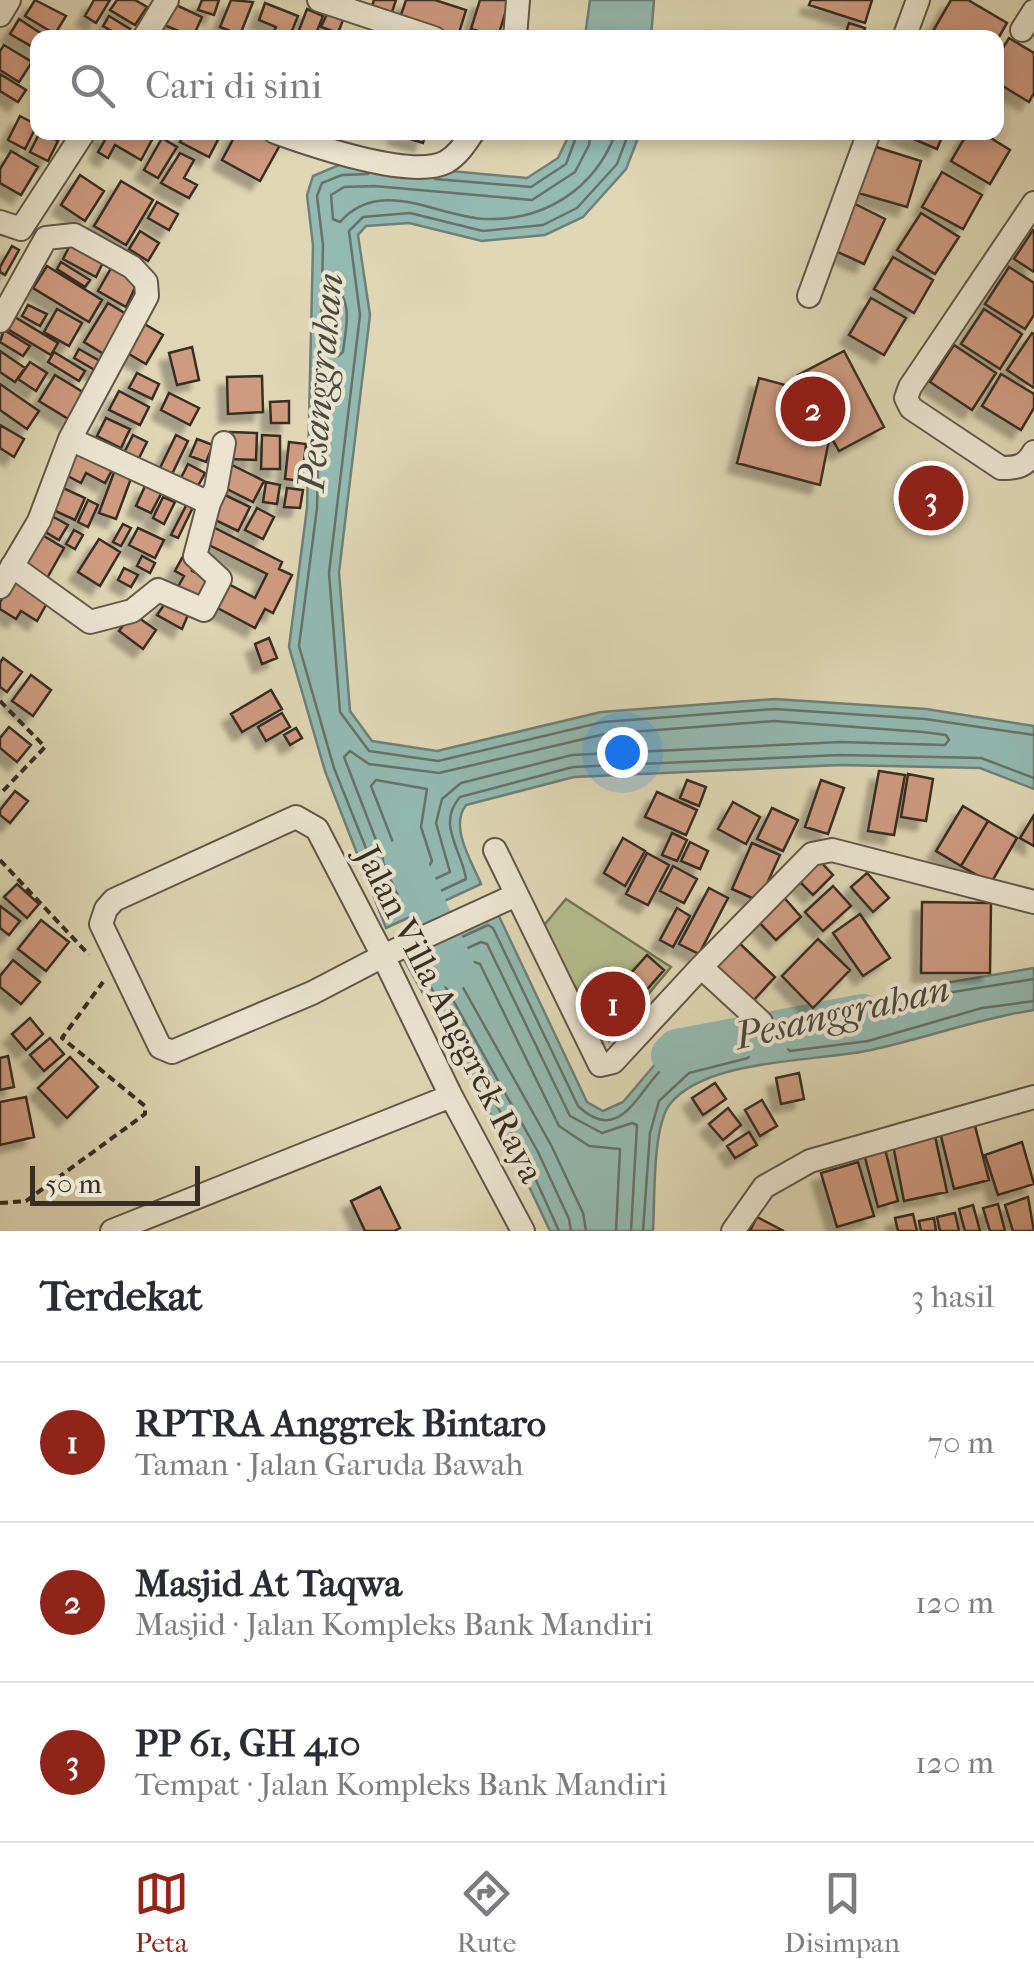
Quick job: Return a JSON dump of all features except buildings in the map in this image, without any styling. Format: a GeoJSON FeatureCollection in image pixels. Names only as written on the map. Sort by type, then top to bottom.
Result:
{"type":"FeatureCollection","features":[{"type":"Feature","properties":{"kind":"street"},"geometry":{"type":"LineString","coordinates":[[0,15],[9,0]]}},
{"type":"Feature","properties":{"kind":"street"},"geometry":{"type":"LineString","coordinates":[[149,30],[167,0]]}},
{"type":"Feature","properties":{"kind":"street"},"geometry":{"type":"LineString","coordinates":[[319,0],[410,30]]}},
{"type":"Feature","properties":{"kind":"street"},"geometry":{"type":"LineString","coordinates":[[516,30],[518,0]]}},
{"type":"Feature","properties":{"kind":"street"},"geometry":{"type":"LineString","coordinates":[[907,30],[918,0]]}},
{"type":"Feature","properties":{"kind":"street"},"geometry":{"type":"LineString","coordinates":[[10,226],[78,140]]}},
{"type":"Feature","properties":{"kind":"street"},"geometry":{"type":"LineString","coordinates":[[299,140],[332,151],[425,168],[444,163],[467,140]]}},
{"type":"Feature","properties":{"kind":"street"},"geometry":{"type":"LineString","coordinates":[[808,296],[866,140]]}},
{"type":"Feature","properties":{"kind":"street"},"geometry":{"type":"LineString","coordinates":[[1034,203],[910,386],[906,398],[912,408],[1001,468],[1018,468],[1034,452]]}},
{"type":"Feature","properties":{"kind":"street"},"geometry":{"type":"LineString","coordinates":[[0,322],[46,238],[74,235],[132,267],[146,282],[147,296],[70,439],[39,521],[0,587]]}},
{"type":"Feature","properties":{"kind":"street"},"geometry":{"type":"LineString","coordinates":[[70,439],[209,503]]}},
{"type":"Feature","properties":{"kind":"street"},"geometry":{"type":"LineString","coordinates":[[12,566],[90,622],[132,610],[158,590],[204,610],[220,579],[194,556],[216,488],[224,443]]}},
{"type":"Feature","properties":{"kind":"street","name":"Jalan Villa Anggrek Raya"},"geometry":{"type":"LineString","coordinates":[[392,952],[312,993],[172,1052],[160,1046],[101,924],[114,900],[296,817],[317,829],[392,952],[450,1096],[522,1231]]}},
{"type":"Feature","properties":{"kind":"street"},"geometry":{"type":"LineString","coordinates":[[495,850],[506,899],[600,1065],[613,1062],[701,967],[812,854],[821,850],[1034,902]]}},
{"type":"Feature","properties":{"kind":"street"},"geometry":{"type":"LineString","coordinates":[[392,952],[506,899]]}},
{"type":"Feature","properties":{"kind":"street"},"geometry":{"type":"LineString","coordinates":[[701,967],[761,1022]]}},
{"type":"Feature","properties":{"kind":"street"},"geometry":{"type":"LineString","coordinates":[[112,1231],[450,1096]]}},
{"type":"Feature","properties":{"kind":"street"},"geometry":{"type":"LineString","coordinates":[[733,1231],[764,1187],[810,1161],[1034,1097]]}},
{"type":"Feature","properties":{"kind":"path"},"geometry":{"type":"LineString","coordinates":[[0,701],[46,747],[0,794]]}},
{"type":"Feature","properties":{"kind":"path"},"geometry":{"type":"LineString","coordinates":[[0,860],[92,959]]}},
{"type":"Feature","properties":{"kind":"path"},"geometry":{"type":"LineString","coordinates":[[0,1203],[26,1201],[145,1114],[145,1106],[62,1038],[106,976]]}},
{"type":"Feature","properties":{"kind":"green space"},"geometry":{"type":"Polygon","coordinates":[[[566,899],[671,967],[609,1041],[540,930],[566,899]]]}},
{"type":"Feature","properties":{"kind":"water"},"geometry":{"type":"Polygon","coordinates":[[[590,0],[654,0],[652,30],[586,30],[590,0]]]}},
{"type":"Feature","properties":{"kind":"water"},"geometry":{"type":"Polygon","coordinates":[[[567,140],[637,140],[626,169],[583,217],[545,235],[482,241],[409,223],[366,226],[358,235],[370,315],[339,572],[350,711],[372,741],[437,751],[601,712],[775,699],[926,709],[1034,726],[1034,789],[980,768],[840,765],[574,777],[466,805],[461,814],[461,834],[481,884],[386,928],[325,771],[289,647],[307,508],[313,245],[307,195],[313,176],[339,165],[375,164],[527,178],[558,158],[567,140]]]}},
{"type":"Feature","properties":{"kind":"water"},"geometry":{"type":"Polygon","coordinates":[[[496,910],[587,1102],[603,1111],[623,1102],[663,1055],[700,1041],[761,1038],[951,982],[1034,968],[1034,1010],[871,1050],[764,1064],[709,1078],[687,1089],[664,1115],[657,1146],[653,1231],[550,1231],[518,1163],[401,954],[496,910]]]}},
{"type":"Feature","properties":{"kind":"waterway","name":"Pesanggrahan"},"geometry":{"type":"LineString","coordinates":[[404,858],[455,969]]}},
{"type":"Feature","properties":{"kind":"waterway","name":"Pesanggrahan"},"geometry":{"type":"LineString","coordinates":[[671,1055],[677,1049],[863,1014]]}},
{"type":"Feature","properties":{"kind":"place","name":"Masjid At Taqwa"},"geometry":{"type":"Point","coordinates":[813,409]}},
{"type":"Feature","properties":{"kind":"place","name":"PP 61, GH 410"},"geometry":{"type":"Point","coordinates":[931,498]}},
{"type":"Feature","properties":{"kind":"place","name":"RPTRA Anggrek Bintaro"},"geometry":{"type":"Point","coordinates":[613,1004]}}]}
